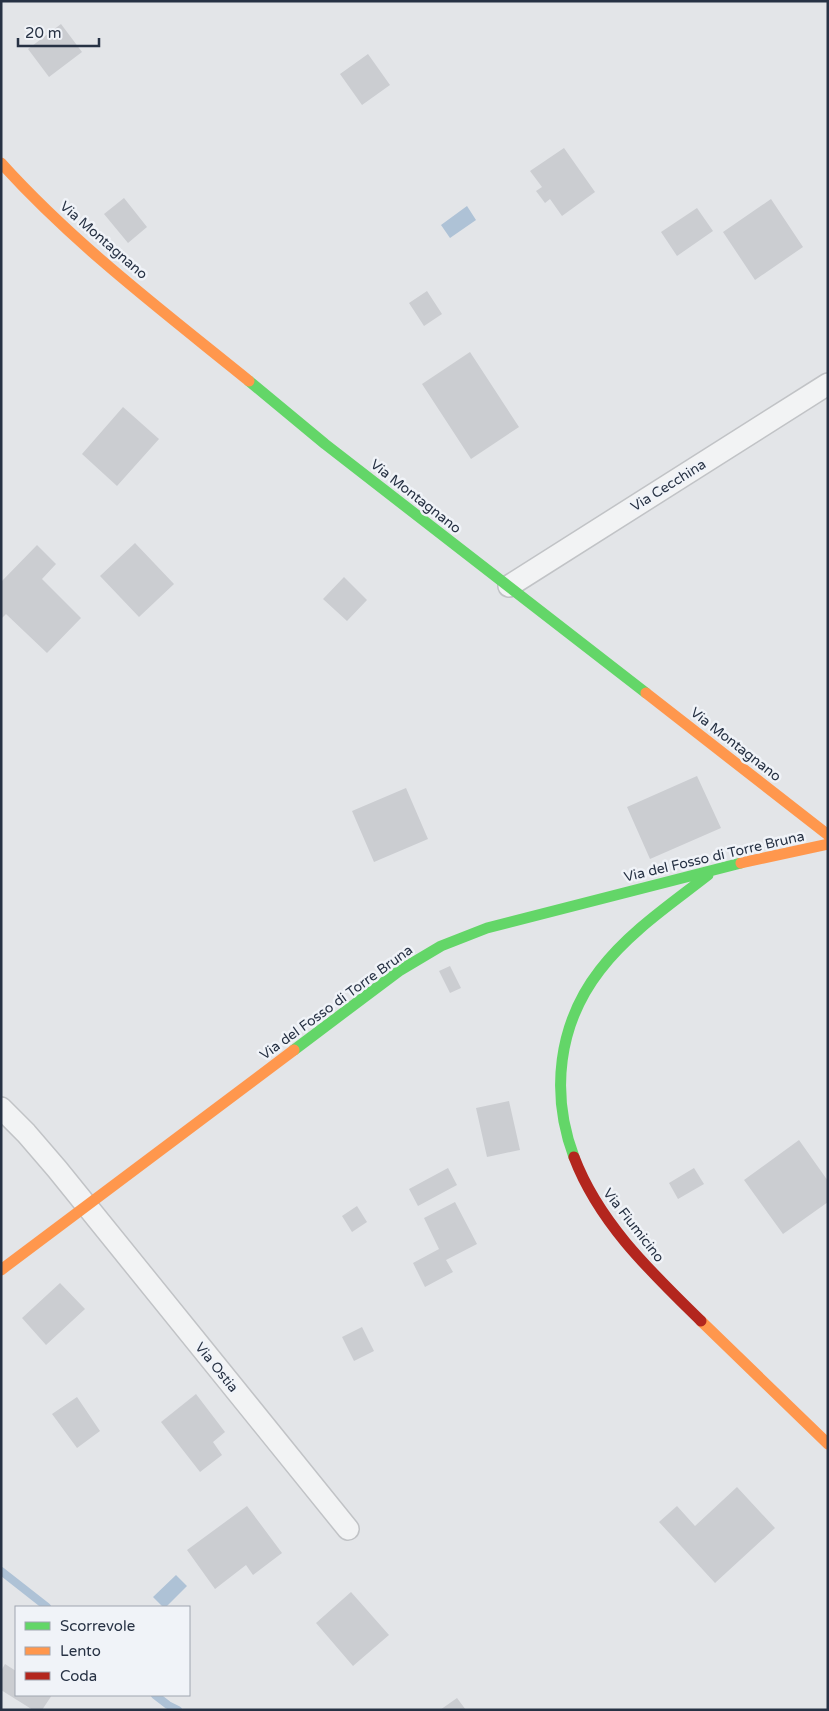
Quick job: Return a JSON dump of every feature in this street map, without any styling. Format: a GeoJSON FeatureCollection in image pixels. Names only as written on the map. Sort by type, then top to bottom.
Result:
{"type":"FeatureCollection","features":[{"type":"Feature","properties":{"kind":"street","name":"Via Montagnano"},"geometry":{"type":"LineString","coordinates":[[1,162],[21,185],[97,256],[352,467],[828,835]]}},
{"type":"Feature","properties":{"kind":"street","name":"Via Cecchina"},"geometry":{"type":"LineString","coordinates":[[508,586],[828,384]]}},
{"type":"Feature","properties":{"kind":"street","name":"Via del Fosso di Torre Bruna"},"geometry":{"type":"LineString","coordinates":[[1,1270],[399,971],[441,946],[487,928],[715,869],[828,844]]}},
{"type":"Feature","properties":{"kind":"street","name":"Via Fiumicino"},"geometry":{"type":"LineString","coordinates":[[715,869],[628,941],[606,963],[588,987],[574,1014],[563,1048],[559,1074],[560,1108],[572,1154],[578,1169],[593,1198],[624,1241],[650,1271],[828,1444]]}},
{"type":"Feature","properties":{"kind":"street","name":"Via Ostia"},"geometry":{"type":"LineString","coordinates":[[1,1108],[42,1151],[348,1529]]}},
{"type":"Feature","properties":{"kind":"water"},"geometry":{"type":"Polygon","coordinates":[[[467,206],[476,220],[450,238],[441,225],[467,206]]]}},
{"type":"Feature","properties":{"kind":"water"},"geometry":{"type":"Polygon","coordinates":[[[176,1575],[187,1586],[167,1606],[162,1606],[153,1597],[176,1575]]]}},
{"type":"Feature","properties":{"kind":"building"},"geometry":{"type":"Polygon","coordinates":[[[61,24],[82,52],[49,77],[28,49],[61,24]]]}},
{"type":"Feature","properties":{"kind":"building"},"geometry":{"type":"Polygon","coordinates":[[[368,54],[390,85],[362,105],[340,74],[368,54]]]}},
{"type":"Feature","properties":{"kind":"building"},"geometry":{"type":"Polygon","coordinates":[[[564,148],[595,192],[562,216],[550,199],[545,203],[536,191],[542,187],[530,171],[564,148]]]}},
{"type":"Feature","properties":{"kind":"building"},"geometry":{"type":"Polygon","coordinates":[[[124,198],[147,227],[128,243],[104,214],[124,198]]]}},
{"type":"Feature","properties":{"kind":"building"},"geometry":{"type":"Polygon","coordinates":[[[771,199],[803,247],[755,280],[723,232],[771,199]]]}},
{"type":"Feature","properties":{"kind":"building"},"geometry":{"type":"Polygon","coordinates":[[[697,208],[713,231],[677,256],[661,232],[697,208]]]}},
{"type":"Feature","properties":{"kind":"building"},"geometry":{"type":"Polygon","coordinates":[[[427,291],[442,314],[424,326],[409,303],[427,291]]]}},
{"type":"Feature","properties":{"kind":"building"},"geometry":{"type":"Polygon","coordinates":[[[470,352],[519,427],[471,459],[422,384],[470,352]]]}},
{"type":"Feature","properties":{"kind":"building"},"geometry":{"type":"Polygon","coordinates":[[[123,407],[159,439],[117,486],[82,454],[123,407]]]}},
{"type":"Feature","properties":{"kind":"building"},"geometry":{"type":"Polygon","coordinates":[[[135,543],[174,584],[139,617],[100,576],[135,543]]]}},
{"type":"Feature","properties":{"kind":"building"},"geometry":{"type":"Polygon","coordinates":[[[37,545],[56,564],[42,579],[81,618],[47,653],[6,614],[1,619],[1,582],[37,545]]]}},
{"type":"Feature","properties":{"kind":"building"},"geometry":{"type":"Polygon","coordinates":[[[344,577],[367,600],[347,621],[323,599],[344,577]]]}},
{"type":"Feature","properties":{"kind":"building"},"geometry":{"type":"Polygon","coordinates":[[[697,776],[721,828],[650,859],[627,807],[697,776]]]}},
{"type":"Feature","properties":{"kind":"building"},"geometry":{"type":"Polygon","coordinates":[[[406,788],[428,839],[374,862],[352,811],[406,788]]]}},
{"type":"Feature","properties":{"kind":"building"},"geometry":{"type":"Polygon","coordinates":[[[450,966],[461,988],[450,993],[439,971],[450,966]]]}},
{"type":"Feature","properties":{"kind":"building"},"geometry":{"type":"Polygon","coordinates":[[[509,1101],[520,1150],[487,1157],[476,1108],[509,1101]]]}},
{"type":"Feature","properties":{"kind":"building"},"geometry":{"type":"Polygon","coordinates":[[[799,1140],[828,1181],[828,1202],[783,1234],[744,1180],[799,1140]]]}},
{"type":"Feature","properties":{"kind":"building"},"geometry":{"type":"Polygon","coordinates":[[[448,1168],[457,1185],[418,1206],[409,1189],[448,1168]]]}},
{"type":"Feature","properties":{"kind":"building"},"geometry":{"type":"Polygon","coordinates":[[[694,1168],[704,1184],[678,1199],[669,1183],[694,1168]]]}},
{"type":"Feature","properties":{"kind":"building"},"geometry":{"type":"Polygon","coordinates":[[[455,1202],[477,1244],[446,1260],[453,1272],[425,1287],[413,1263],[439,1249],[424,1218],[455,1202]]]}},
{"type":"Feature","properties":{"kind":"building"},"geometry":{"type":"Polygon","coordinates":[[[357,1206],[367,1222],[352,1232],[342,1216],[357,1206]]]}},
{"type":"Feature","properties":{"kind":"building"},"geometry":{"type":"Polygon","coordinates":[[[60,1283],[85,1309],[46,1345],[22,1318],[60,1283]]]}},
{"type":"Feature","properties":{"kind":"building"},"geometry":{"type":"Polygon","coordinates":[[[362,1327],[374,1351],[354,1361],[342,1337],[362,1327]]]}},
{"type":"Feature","properties":{"kind":"building"},"geometry":{"type":"Polygon","coordinates":[[[196,1394],[225,1432],[213,1442],[222,1455],[200,1472],[161,1422],[196,1394]]]}},
{"type":"Feature","properties":{"kind":"building"},"geometry":{"type":"Polygon","coordinates":[[[77,1397],[100,1431],[77,1448],[52,1414],[77,1397]]]}},
{"type":"Feature","properties":{"kind":"building"},"geometry":{"type":"Polygon","coordinates":[[[737,1487],[775,1528],[715,1583],[659,1522],[677,1506],[695,1526],[737,1487]]]}},
{"type":"Feature","properties":{"kind":"building"},"geometry":{"type":"Polygon","coordinates":[[[247,1506],[282,1553],[253,1575],[246,1565],[215,1589],[187,1550],[247,1506]]]}},
{"type":"Feature","properties":{"kind":"building"},"geometry":{"type":"Polygon","coordinates":[[[351,1592],[389,1635],[353,1666],[316,1623],[351,1592]]]}},
{"type":"Feature","properties":{"kind":"building"},"geometry":{"type":"Polygon","coordinates":[[[5,1664],[15,1670],[15,1696],[51,1696],[42,1710],[33,1710],[1,1690],[1,1671],[5,1664]]]}},
{"type":"Feature","properties":{"kind":"building"},"geometry":{"type":"Polygon","coordinates":[[[457,1698],[466,1710],[440,1710],[457,1698]]]}},
{"type":"Feature","properties":{"kind":"waterway"},"geometry":{"type":"LineString","coordinates":[[1,1571],[46,1606]]}},
{"type":"Feature","properties":{"kind":"waterway"},"geometry":{"type":"LineString","coordinates":[[156,1696],[178,1710]]}},
{"type":"Feature","properties":{"kind":"traffic: fast"},"geometry":{"type":"LineString","coordinates":[[249,381],[325,444],[646,693]]}},
{"type":"Feature","properties":{"kind":"traffic: fast"},"geometry":{"type":"LineString","coordinates":[[294,1050],[399,971],[441,946],[487,928],[741,863]]}},
{"type":"Feature","properties":{"kind":"traffic: fast"},"geometry":{"type":"LineString","coordinates":[[574,1157],[562,1108],[561,1084],[562,1060],[567,1036],[575,1013],[586,991],[611,956],[651,919],[708,875]]}},
{"type":"Feature","properties":{"kind":"traffic: slow"},"geometry":{"type":"LineString","coordinates":[[1,163],[29,193],[90,250],[249,381]]}},
{"type":"Feature","properties":{"kind":"traffic: slow"},"geometry":{"type":"LineString","coordinates":[[646,693],[828,835]]}},
{"type":"Feature","properties":{"kind":"traffic: slow"},"geometry":{"type":"LineString","coordinates":[[741,863],[828,844]]}},
{"type":"Feature","properties":{"kind":"traffic: slow"},"geometry":{"type":"LineString","coordinates":[[1,1270],[294,1050]]}},
{"type":"Feature","properties":{"kind":"traffic: slow"},"geometry":{"type":"LineString","coordinates":[[701,1321],[828,1444]]}},
{"type":"Feature","properties":{"kind":"traffic: jam"},"geometry":{"type":"LineString","coordinates":[[574,1157],[597,1204],[612,1225],[645,1265],[701,1321]]}}]}
